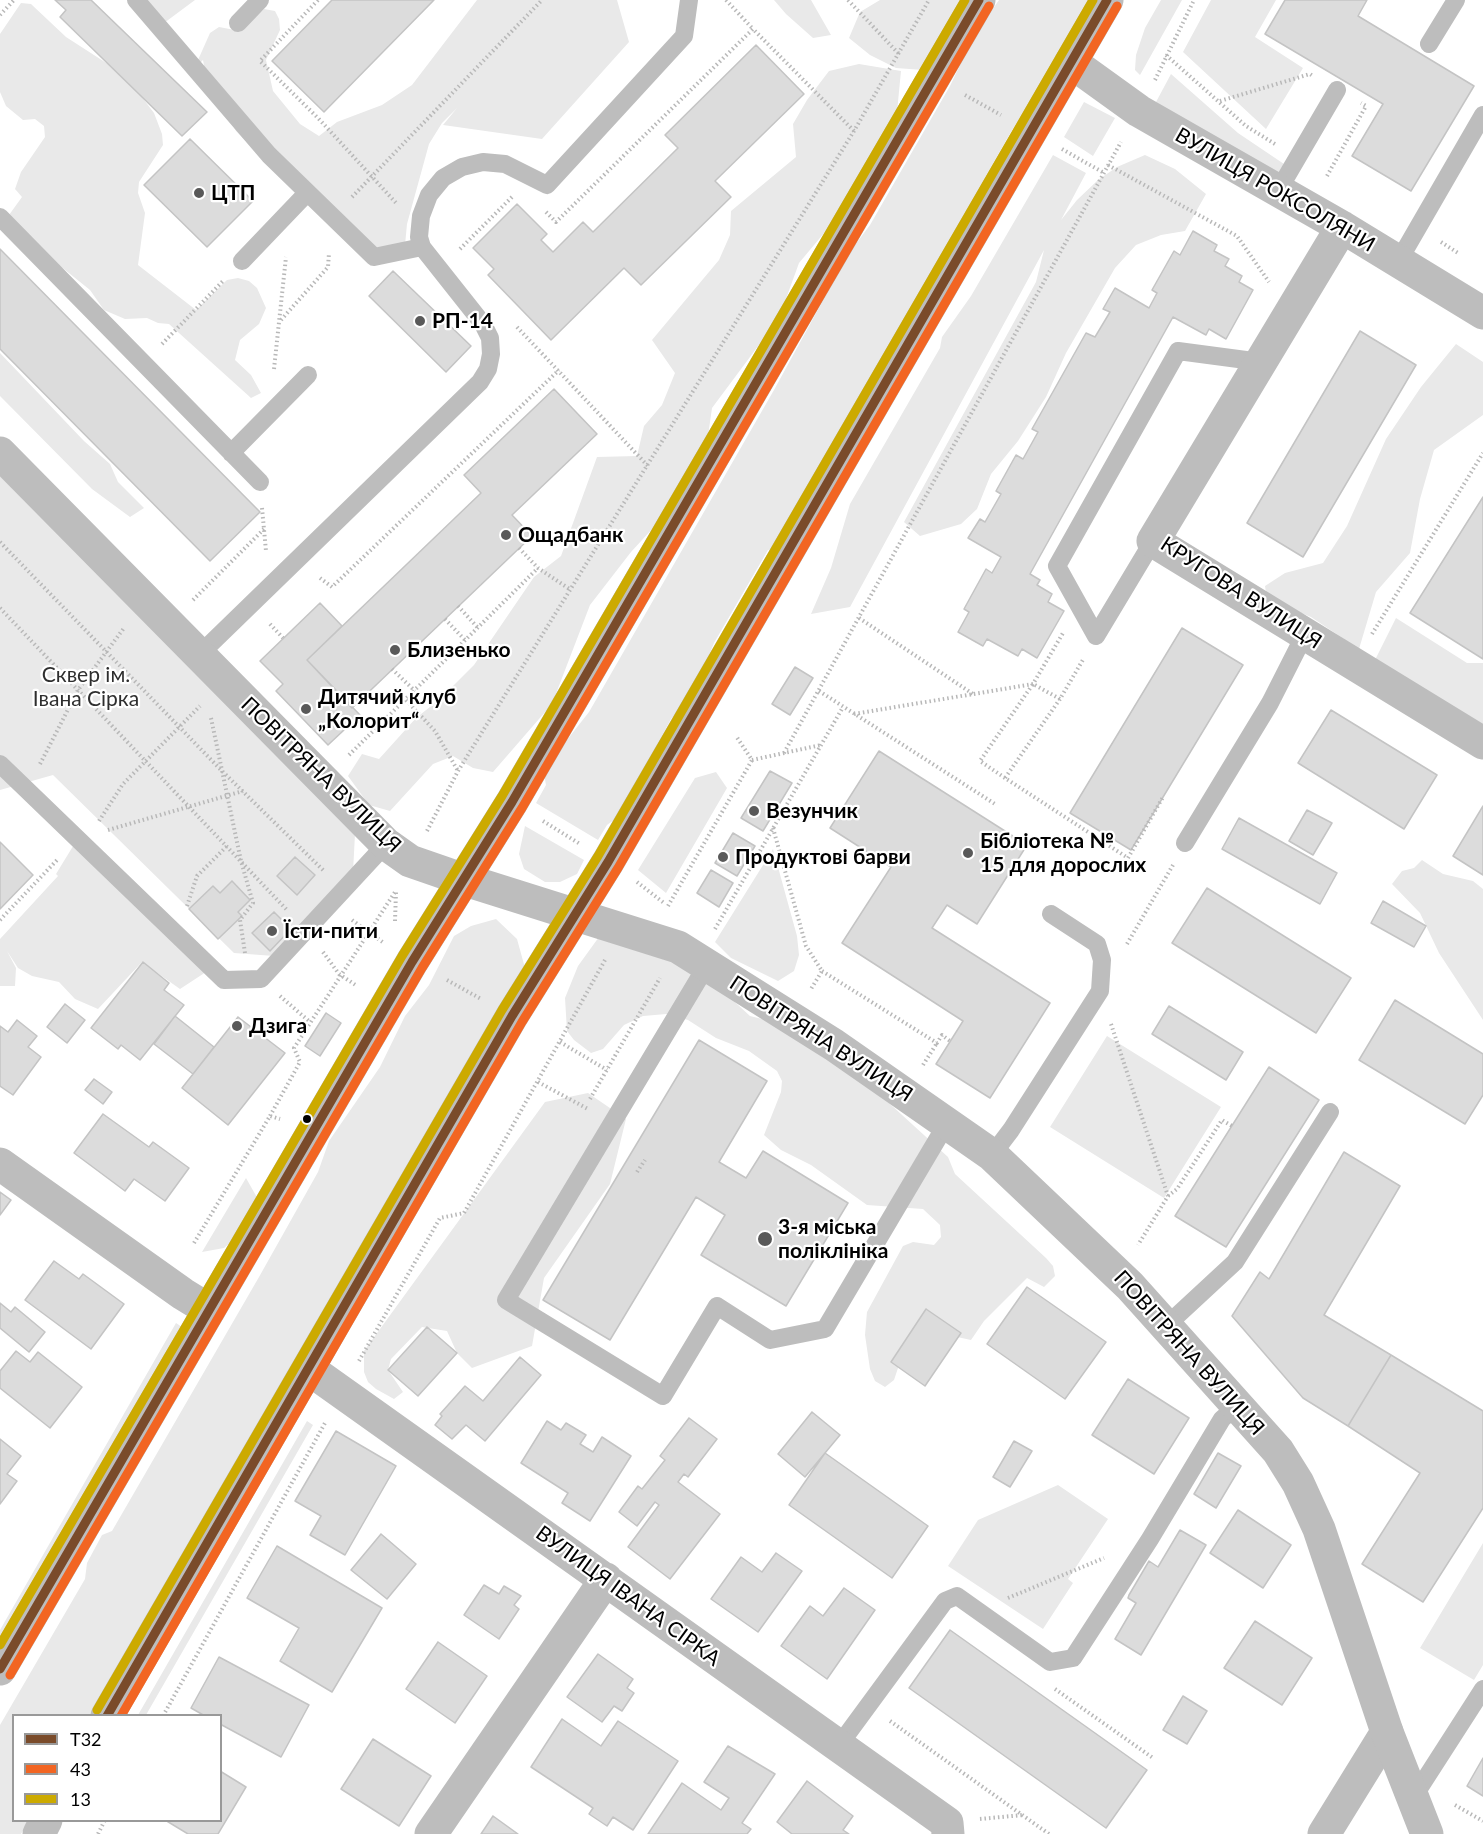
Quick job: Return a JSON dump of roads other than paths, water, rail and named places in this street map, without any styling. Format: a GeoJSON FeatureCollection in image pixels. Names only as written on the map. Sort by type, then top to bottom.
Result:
{"type":"FeatureCollection","features":[{"type":"Feature","properties":{"kind":"street"},"geometry":{"type":"LineString","coordinates":[[0,1669],[462,879],[518,792],[979,0]]}},
{"type":"Feature","properties":{"kind":"street"},"geometry":{"type":"LineString","coordinates":[[109,1714],[512,1016],[577,915],[1107,0]]}},
{"type":"Feature","properties":{"kind":"street","name":"ВУЛИЦЯ РОКСОЛЯНИ"},"geometry":{"type":"LineString","coordinates":[[1071,62],[1138,111],[1342,227],[1483,313]]}},
{"type":"Feature","properties":{"kind":"street","name":"КРУГОВА ВУЛИЦЯ"},"geometry":{"type":"LineString","coordinates":[[1342,227],[1153,541],[1483,743]]}},
{"type":"Feature","properties":{"kind":"street","name":"ПОВІТРЯНА ВУЛИЦЯ"},"geometry":{"type":"LineString","coordinates":[[0,453],[386,844],[410,861],[678,947],[834,1045],[992,1155],[1130,1286],[1278,1451],[1298,1483],[1319,1529],[1388,1732],[1427,1834]]}},
{"type":"Feature","properties":{"kind":"street"},"geometry":{"type":"LineString","coordinates":[[0,1164],[209,1310]]}},
{"type":"Feature","properties":{"kind":"street","name":"ВУЛИЦЯ ІВАНА СІРКА"},"geometry":{"type":"LineString","coordinates":[[309,1370],[606,1579],[947,1829]]}},
{"type":"Feature","properties":{"kind":"street"},"geometry":{"type":"LineString","coordinates":[[431,1834],[606,1579]]}},
{"type":"Feature","properties":{"kind":"street"},"geometry":{"type":"LineString","coordinates":[[1324,1834],[1388,1732]]}},
{"type":"Feature","properties":{"kind":"lane"},"geometry":{"type":"LineString","coordinates":[[136,0],[269,155],[374,257],[422,247]]}},
{"type":"Feature","properties":{"kind":"lane"},"geometry":{"type":"LineString","coordinates":[[237,23],[260,0]]}},
{"type":"Feature","properties":{"kind":"lane"},"geometry":{"type":"LineString","coordinates":[[200,654],[480,382],[488,369],[492,354],[490,338],[483,324],[422,247],[421,216],[429,195],[443,178],[462,167],[483,162],[505,164],[547,185],[684,36],[689,0]]}},
{"type":"Feature","properties":{"kind":"lane"},"geometry":{"type":"LineString","coordinates":[[1429,44],[1456,0]]}},
{"type":"Feature","properties":{"kind":"lane"},"geometry":{"type":"LineString","coordinates":[[1278,191],[1337,90]]}},
{"type":"Feature","properties":{"kind":"lane"},"geometry":{"type":"LineString","coordinates":[[1398,262],[1483,115]]}},
{"type":"Feature","properties":{"kind":"lane"},"geometry":{"type":"LineString","coordinates":[[242,261],[307,193]]}},
{"type":"Feature","properties":{"kind":"lane"},"geometry":{"type":"LineString","coordinates":[[0,217],[260,482]]}},
{"type":"Feature","properties":{"kind":"lane"},"geometry":{"type":"LineString","coordinates":[[1153,541],[1096,636],[1057,566],[1178,351],[1261,362]]}},
{"type":"Feature","properties":{"kind":"lane"},"geometry":{"type":"LineString","coordinates":[[231,453],[308,375]]}},
{"type":"Feature","properties":{"kind":"lane"},"geometry":{"type":"LineString","coordinates":[[1185,843],[1270,703],[1305,634]]}},
{"type":"Feature","properties":{"kind":"lane"},"geometry":{"type":"LineString","coordinates":[[0,764],[224,980],[261,979],[386,844]]}},
{"type":"Feature","properties":{"kind":"lane"},"geometry":{"type":"LineString","coordinates":[[992,1155],[1011,1130],[1100,991],[1102,960],[1096,944],[1051,914]]}},
{"type":"Feature","properties":{"kind":"lane"},"geometry":{"type":"LineString","coordinates":[[707,965],[506,1299],[663,1396],[717,1306],[770,1340],[825,1329],[946,1123]]}},
{"type":"Feature","properties":{"kind":"lane"},"geometry":{"type":"LineString","coordinates":[[1167,1326],[1235,1262],[1330,1112]]}},
{"type":"Feature","properties":{"kind":"lane"},"geometry":{"type":"LineString","coordinates":[[837,1748],[945,1600],[957,1596],[1050,1662],[1073,1658],[1150,1539],[1222,1419],[1237,1406]]}},
{"type":"Feature","properties":{"kind":"lane"},"geometry":{"type":"LineString","coordinates":[[1413,1798],[1483,1689]]}},
{"type":"Feature","properties":{"kind":"place","name":"ЦТП"},"geometry":{"type":"Point","coordinates":[199,193]}},
{"type":"Feature","properties":{"kind":"place","name":"РП-14"},"geometry":{"type":"Point","coordinates":[420,321]}},
{"type":"Feature","properties":{"kind":"place","name":"Ощадбанк"},"geometry":{"type":"Point","coordinates":[506,535]}},
{"type":"Feature","properties":{"kind":"place","name":"Близенько"},"geometry":{"type":"Point","coordinates":[395,650]}},
{"type":"Feature","properties":{"kind":"place","name":"Дитячий клуб „Колорит“"},"geometry":{"type":"Point","coordinates":[306,709]}},
{"type":"Feature","properties":{"kind":"place","name":"Везунчик"},"geometry":{"type":"Point","coordinates":[754,811]}},
{"type":"Feature","properties":{"kind":"place","name":"Бібліотека № 15 для дорослих"},"geometry":{"type":"Point","coordinates":[968,853]}},
{"type":"Feature","properties":{"kind":"place","name":"Продуктові барви"},"geometry":{"type":"Point","coordinates":[723,857]}},
{"type":"Feature","properties":{"kind":"place","name":"Їсти-пити"},"geometry":{"type":"Point","coordinates":[272,931]}},
{"type":"Feature","properties":{"kind":"place","name":"Дзига"},"geometry":{"type":"Point","coordinates":[237,1026]}},
{"type":"Feature","properties":{"kind":"place","name":"3-я міська поліклініка"},"geometry":{"type":"Point","coordinates":[765,1239]}},
{"type":"Feature","properties":{"kind":"park label","name":"Сквер ім. Івана Сірка"},"geometry":{"type":"Point","coordinates":[86,687]}}]}
